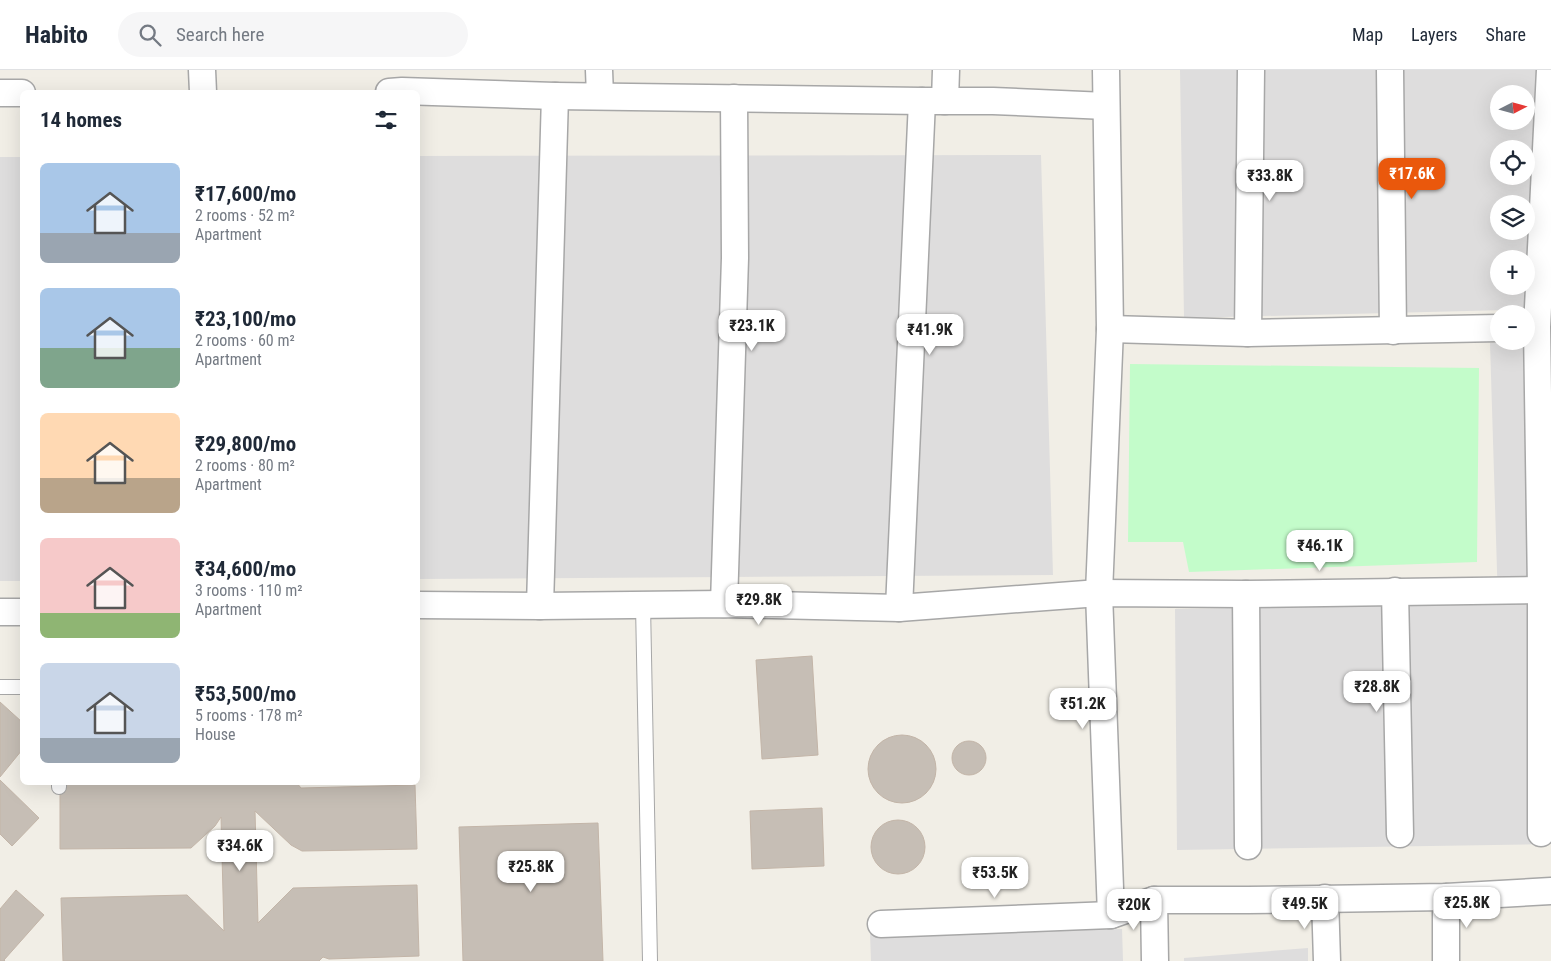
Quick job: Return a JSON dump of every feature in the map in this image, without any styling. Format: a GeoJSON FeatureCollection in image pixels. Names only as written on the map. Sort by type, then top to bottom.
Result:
{"type":"FeatureCollection","features":[{"type":"Feature","properties":{"kind":"street"},"geometry":{"type":"LineString","coordinates":[[202,70],[203,90]]}},
{"type":"Feature","properties":{"kind":"street"},"geometry":{"type":"LineString","coordinates":[[598,70],[600,96]]}},
{"type":"Feature","properties":{"kind":"street"},"geometry":{"type":"LineString","coordinates":[[899,608],[933,101],[946,70]]}},
{"type":"Feature","properties":{"kind":"street"},"geometry":{"type":"LineString","coordinates":[[1106,70],[1110,329],[1098,594],[1111,915]]}},
{"type":"Feature","properties":{"kind":"street"},"geometry":{"type":"LineString","coordinates":[[1248,334],[1251,70]]}},
{"type":"Feature","properties":{"kind":"street"},"geometry":{"type":"LineString","coordinates":[[1390,70],[1393,331]]}},
{"type":"Feature","properties":{"kind":"street"},"geometry":{"type":"LineString","coordinates":[[1533,305],[1550,70]]}},
{"type":"Feature","properties":{"kind":"street"},"geometry":{"type":"LineString","coordinates":[[397,84],[555,96],[993,101],[1106,106]]}},
{"type":"Feature","properties":{"kind":"street"},"geometry":{"type":"LineString","coordinates":[[0,93],[20,93]]}},
{"type":"Feature","properties":{"kind":"street"},"geometry":{"type":"LineString","coordinates":[[540,606],[555,96]]}},
{"type":"Feature","properties":{"kind":"street"},"geometry":{"type":"LineString","coordinates":[[724,604],[735,258],[734,98]]}},
{"type":"Feature","properties":{"kind":"street"},"geometry":{"type":"LineString","coordinates":[[1110,329],[1248,334],[1490,328]]}},
{"type":"Feature","properties":{"kind":"street"},"geometry":{"type":"LineString","coordinates":[[1532,350],[1541,590],[1541,833]]}},
{"type":"Feature","properties":{"kind":"street"},"geometry":{"type":"LineString","coordinates":[[420,604],[540,606],[724,604],[899,608],[1098,594],[1541,590]]}},
{"type":"Feature","properties":{"kind":"street"},"geometry":{"type":"LineString","coordinates":[[1395,591],[1400,834]]}},
{"type":"Feature","properties":{"kind":"street"},"geometry":{"type":"LineString","coordinates":[[1246,594],[1248,846]]}},
{"type":"Feature","properties":{"kind":"street"},"geometry":{"type":"LineString","coordinates":[[0,612],[20,612]]}},
{"type":"Feature","properties":{"kind":"street"},"geometry":{"type":"LineString","coordinates":[[881,924],[1111,915],[1154,900],[1446,897],[1551,891]]}},
{"type":"Feature","properties":{"kind":"street"},"geometry":{"type":"LineString","coordinates":[[1446,897],[1446,961]]}},
{"type":"Feature","properties":{"kind":"street"},"geometry":{"type":"LineString","coordinates":[[1325,898],[1327,961]]}},
{"type":"Feature","properties":{"kind":"street"},"geometry":{"type":"LineString","coordinates":[[1154,900],[1154,961]]}},
{"type":"Feature","properties":{"kind":"lane"},"geometry":{"type":"LineString","coordinates":[[643,605],[650,961]]}},
{"type":"Feature","properties":{"kind":"lane"},"geometry":{"type":"LineString","coordinates":[[0,687],[20,687]]}},
{"type":"Feature","properties":{"kind":"shaded area"},"geometry":{"type":"Polygon","coordinates":[[[1180,70],[1551,70],[1551,309],[1535,309],[1535,305],[1490,305],[1490,310],[1184,318],[1180,70]]]}},
{"type":"Feature","properties":{"kind":"shaded area"},"geometry":{"type":"Polygon","coordinates":[[[1041,155],[1053,575],[420,579],[420,156],[1041,155]]]}},
{"type":"Feature","properties":{"kind":"shaded area"},"geometry":{"type":"Polygon","coordinates":[[[0,157],[20,157],[20,581],[0,581],[0,157]]]}},
{"type":"Feature","properties":{"kind":"shaded area"},"geometry":{"type":"Polygon","coordinates":[[[1551,341],[1551,844],[1177,850],[1175,609],[1498,603],[1490,350],[1535,350],[1535,342],[1551,341]]]}},
{"type":"Feature","properties":{"kind":"shaded area"},"geometry":{"type":"Polygon","coordinates":[[[1122,929],[1123,961],[871,961],[870,933],[1122,929]]]}},
{"type":"Feature","properties":{"kind":"shaded area"},"geometry":{"type":"Polygon","coordinates":[[[1308,948],[1308,961],[1184,961],[1184,958],[1308,948]]]}},
{"type":"Feature","properties":{"kind":"green space"},"geometry":{"type":"Polygon","coordinates":[[[1130,364],[1479,368],[1477,562],[1189,572],[1183,542],[1128,542],[1130,364]]]}},
{"type":"Feature","properties":{"kind":"building"},"geometry":{"type":"Polygon","coordinates":[[[812,656],[818,755],[762,759],[756,660],[812,656]]]}},
{"type":"Feature","properties":{"kind":"building"},"geometry":{"type":"Polygon","coordinates":[[[0,702],[20,720],[20,752],[0,777],[0,702]]]}},
{"type":"Feature","properties":{"kind":"building"},"geometry":{"type":"Polygon","coordinates":[[[902,735],[915,738],[926,745],[933,756],[936,769],[933,782],[926,793],[915,800],[902,803],[889,800],[878,793],[871,782],[868,769],[871,756],[878,745],[889,738],[902,735]]]}},
{"type":"Feature","properties":{"kind":"building"},"geometry":{"type":"Polygon","coordinates":[[[969,741],[981,746],[986,758],[981,770],[969,775],[957,770],[952,758],[957,746],[969,741]]]}},
{"type":"Feature","properties":{"kind":"building"},"geometry":{"type":"Polygon","coordinates":[[[0,780],[39,818],[12,846],[0,834],[0,780]]]}},
{"type":"Feature","properties":{"kind":"building"},"geometry":{"type":"Polygon","coordinates":[[[60,785],[298,785],[301,788],[415,785],[417,849],[302,851],[291,845],[255,811],[258,923],[293,888],[417,885],[419,956],[329,959],[323,957],[319,961],[63,961],[61,898],[187,895],[224,931],[221,817],[215,826],[191,848],[60,849],[60,785]]]}},
{"type":"Feature","properties":{"kind":"building"},"geometry":{"type":"Polygon","coordinates":[[[822,808],[824,866],[752,869],[750,811],[822,808]]]}},
{"type":"Feature","properties":{"kind":"building"},"geometry":{"type":"Polygon","coordinates":[[[893,820],[903,820],[913,824],[921,832],[925,847],[921,862],[913,870],[903,874],[893,874],[883,870],[875,862],[871,852],[871,842],[875,832],[883,824],[893,820]]]}},
{"type":"Feature","properties":{"kind":"building"},"geometry":{"type":"Polygon","coordinates":[[[598,823],[603,961],[463,961],[459,827],[598,823]]]}},
{"type":"Feature","properties":{"kind":"building"},"geometry":{"type":"Polygon","coordinates":[[[16,890],[44,915],[5,961],[0,961],[0,909],[16,890]]]}}]}
